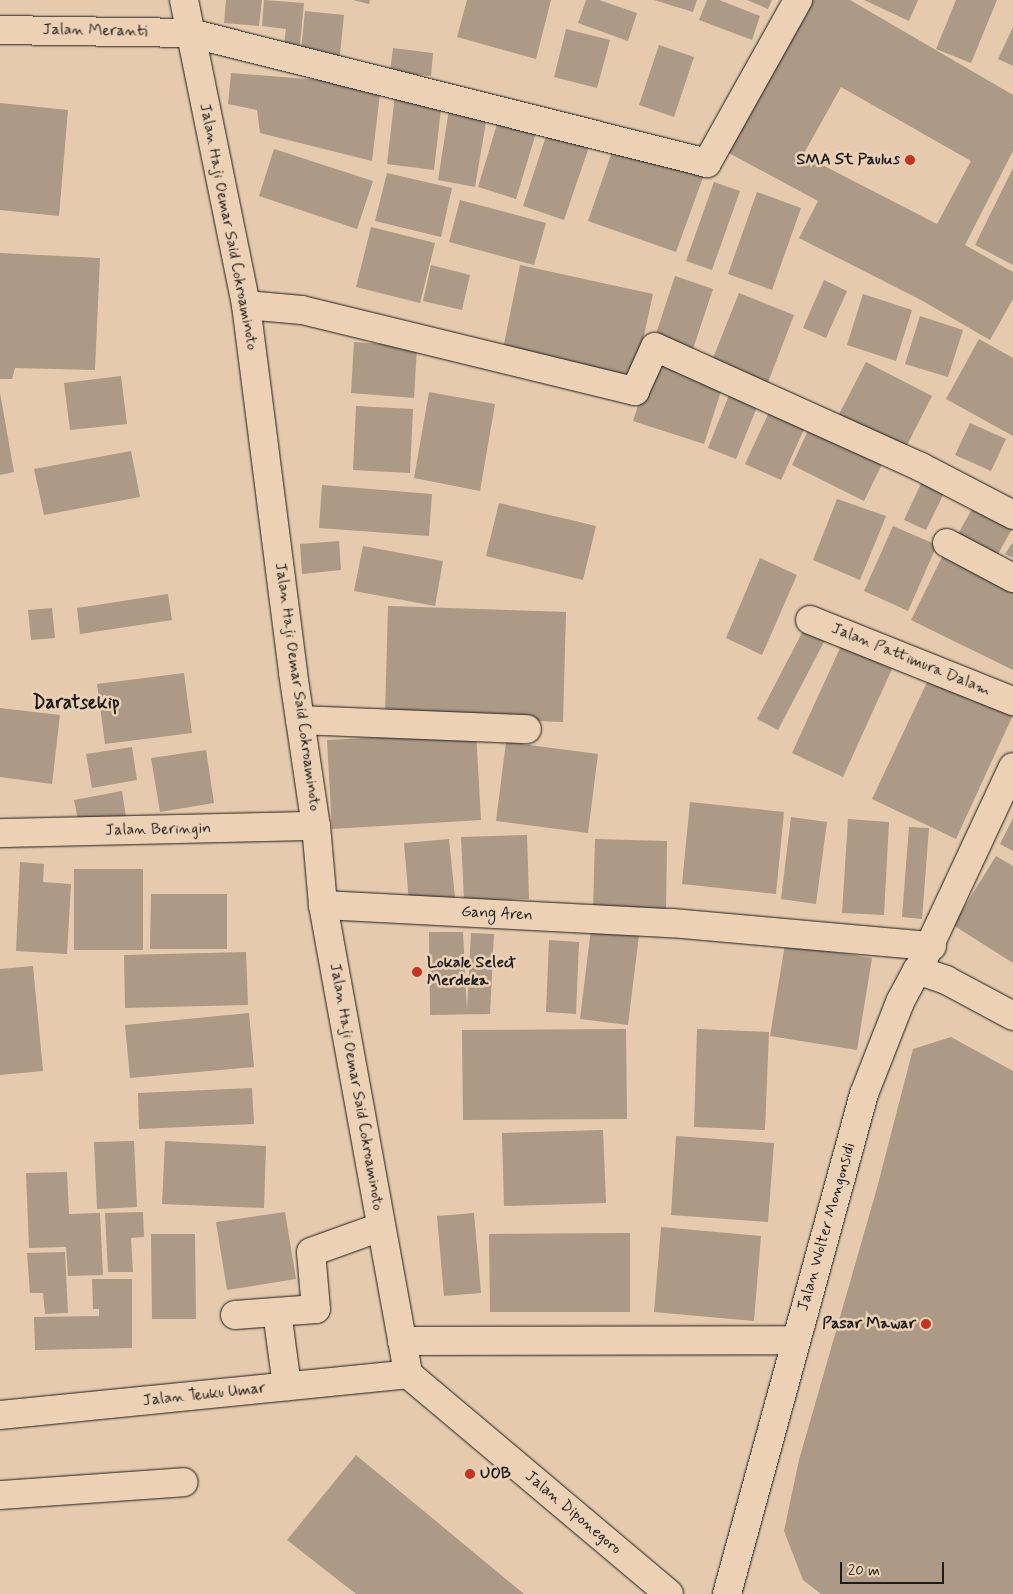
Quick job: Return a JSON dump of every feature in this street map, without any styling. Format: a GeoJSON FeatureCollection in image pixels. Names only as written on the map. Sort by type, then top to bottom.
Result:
{"type":"FeatureCollection","features":[{"type":"Feature","properties":{"kind":"street","name":"Jalan Haji Oemar Said Cokroaminoto"},"geometry":{"type":"LineString","coordinates":[[184,0],[246,305],[300,720],[316,826],[322,904],[408,1374]]}},
{"type":"Feature","properties":{"kind":"street","name":"Jalan Meranti"},"geometry":{"type":"LineString","coordinates":[[0,30],[190,33],[707,163],[798,0]]}},
{"type":"Feature","properties":{"kind":"street"},"geometry":{"type":"LineString","coordinates":[[246,305],[302,310],[635,392],[655,347],[919,466],[1013,515]]}},
{"type":"Feature","properties":{"kind":"street"},"geometry":{"type":"LineString","coordinates":[[947,543],[1013,578]]}},
{"type":"Feature","properties":{"kind":"street","name":"Jalan Pattimura Dalam"},"geometry":{"type":"LineString","coordinates":[[810,620],[1013,701]]}},
{"type":"Feature","properties":{"kind":"street"},"geometry":{"type":"LineString","coordinates":[[300,720],[527,729]]}},
{"type":"Feature","properties":{"kind":"street","name":"Jalan Wolter Mongonsidi"},"geometry":{"type":"LineString","coordinates":[[727,1594],[795,1340],[864,1094],[900,1002],[932,946],[1013,767]]}},
{"type":"Feature","properties":{"kind":"street","name":"Jalan Beringin"},"geometry":{"type":"LineString","coordinates":[[0,833],[316,826]]}},
{"type":"Feature","properties":{"kind":"street","name":"Gang Aren"},"geometry":{"type":"LineString","coordinates":[[322,904],[672,923],[932,946]]}},
{"type":"Feature","properties":{"kind":"street"},"geometry":{"type":"LineString","coordinates":[[917,970],[946,980],[1013,1016]]}},
{"type":"Feature","properties":{"kind":"street"},"geometry":{"type":"LineString","coordinates":[[235,1315],[316,1309],[311,1252],[381,1226]]}},
{"type":"Feature","properties":{"kind":"street"},"geometry":{"type":"LineString","coordinates":[[277,1312],[287,1386]]}},
{"type":"Feature","properties":{"kind":"street"},"geometry":{"type":"LineString","coordinates":[[402,1341],[795,1340]]}},
{"type":"Feature","properties":{"kind":"street","name":"Jalan Teuku Umar"},"geometry":{"type":"LineString","coordinates":[[0,1415],[408,1374]]}},
{"type":"Feature","properties":{"kind":"street","name":"Jalan Diponegoro"},"geometry":{"type":"LineString","coordinates":[[408,1374],[668,1594]]}},
{"type":"Feature","properties":{"kind":"street"},"geometry":{"type":"LineString","coordinates":[[0,1495],[184,1482]]}},
{"type":"Feature","properties":{"kind":"building"},"geometry":{"type":"Polygon","coordinates":[[[226,0],[262,0],[259,26],[224,23],[226,0]]]}},
{"type":"Feature","properties":{"kind":"building"},"geometry":{"type":"Polygon","coordinates":[[[264,0],[304,3],[299,55],[283,53],[286,29],[262,26],[264,0]]]}},
{"type":"Feature","properties":{"kind":"building"},"geometry":{"type":"Polygon","coordinates":[[[353,0],[370,0],[369,4],[353,0]]]}},
{"type":"Feature","properties":{"kind":"building"},"geometry":{"type":"Polygon","coordinates":[[[467,0],[551,0],[536,59],[457,37],[467,0]]]}},
{"type":"Feature","properties":{"kind":"building"},"geometry":{"type":"Polygon","coordinates":[[[586,0],[599,0],[637,13],[628,41],[578,23],[586,0]]]}},
{"type":"Feature","properties":{"kind":"building"},"geometry":{"type":"Polygon","coordinates":[[[654,0],[697,0],[693,12],[654,0]]]}},
{"type":"Feature","properties":{"kind":"building"},"geometry":{"type":"Polygon","coordinates":[[[707,0],[719,0],[760,16],[752,40],[699,20],[707,0]]]}},
{"type":"Feature","properties":{"kind":"building"},"geometry":{"type":"Polygon","coordinates":[[[747,0],[772,0],[768,9],[747,0]]]}},
{"type":"Feature","properties":{"kind":"building"},"geometry":{"type":"Polygon","coordinates":[[[812,0],[850,0],[1013,95],[1013,151],[965,245],[1013,272],[1013,299],[990,340],[921,300],[799,238],[818,201],[729,153],[812,0]],[[841,87],[803,155],[937,224],[971,161],[841,87]]]}},
{"type":"Feature","properties":{"kind":"building"},"geometry":{"type":"Polygon","coordinates":[[[864,0],[918,0],[909,21],[864,0]]]}},
{"type":"Feature","properties":{"kind":"building"},"geometry":{"type":"Polygon","coordinates":[[[956,0],[997,0],[971,63],[936,49],[956,0]]]}},
{"type":"Feature","properties":{"kind":"building"},"geometry":{"type":"Polygon","coordinates":[[[305,11],[344,15],[339,64],[300,60],[305,11]]]}},
{"type":"Feature","properties":{"kind":"building"},"geometry":{"type":"Polygon","coordinates":[[[1013,27],[1013,66],[998,59],[1013,27]]]}},
{"type":"Feature","properties":{"kind":"building"},"geometry":{"type":"Polygon","coordinates":[[[566,29],[610,40],[597,88],[554,77],[566,29]]]}},
{"type":"Feature","properties":{"kind":"building"},"geometry":{"type":"Polygon","coordinates":[[[659,45],[694,57],[674,117],[639,105],[659,45]]]}},
{"type":"Feature","properties":{"kind":"building"},"geometry":{"type":"Polygon","coordinates":[[[393,48],[433,53],[431,76],[390,72],[393,48]]]}},
{"type":"Feature","properties":{"kind":"building"},"geometry":{"type":"Polygon","coordinates":[[[231,73],[381,85],[372,161],[260,133],[257,110],[228,104],[231,73]]]}},
{"type":"Feature","properties":{"kind":"building"},"geometry":{"type":"Polygon","coordinates":[[[395,95],[442,100],[434,170],[387,164],[395,95]]]}},
{"type":"Feature","properties":{"kind":"building"},"geometry":{"type":"Polygon","coordinates":[[[0,103],[68,110],[59,216],[0,210],[0,103]]]}},
{"type":"Feature","properties":{"kind":"building"},"geometry":{"type":"Polygon","coordinates":[[[450,103],[488,110],[475,187],[438,180],[450,103]]]}},
{"type":"Feature","properties":{"kind":"building"},"geometry":{"type":"Polygon","coordinates":[[[501,111],[539,123],[516,199],[478,187],[501,111]]]}},
{"type":"Feature","properties":{"kind":"building"},"geometry":{"type":"Polygon","coordinates":[[[548,130],[590,144],[564,220],[523,206],[548,130]]]}},
{"type":"Feature","properties":{"kind":"building"},"geometry":{"type":"Polygon","coordinates":[[[616,140],[705,172],[676,252],[588,221],[616,140]]]}},
{"type":"Feature","properties":{"kind":"building"},"geometry":{"type":"Polygon","coordinates":[[[274,149],[373,181],[357,229],[259,196],[274,149]]]}},
{"type":"Feature","properties":{"kind":"building"},"geometry":{"type":"Polygon","coordinates":[[[1013,168],[1013,265],[975,245],[1013,168]]]}},
{"type":"Feature","properties":{"kind":"building"},"geometry":{"type":"Polygon","coordinates":[[[387,173],[452,188],[441,237],[375,221],[387,173]]]}},
{"type":"Feature","properties":{"kind":"building"},"geometry":{"type":"Polygon","coordinates":[[[714,182],[740,191],[712,270],[686,261],[714,182]]]}},
{"type":"Feature","properties":{"kind":"building"},"geometry":{"type":"Polygon","coordinates":[[[757,192],[801,208],[772,290],[728,274],[757,192]]]}},
{"type":"Feature","properties":{"kind":"building"},"geometry":{"type":"Polygon","coordinates":[[[460,200],[546,223],[534,265],[449,242],[460,200]]]}},
{"type":"Feature","properties":{"kind":"building"},"geometry":{"type":"Polygon","coordinates":[[[371,227],[435,243],[420,303],[356,287],[371,227]]]}},
{"type":"Feature","properties":{"kind":"building"},"geometry":{"type":"Polygon","coordinates":[[[0,253],[100,258],[95,370],[15,368],[12,379],[0,379],[0,253]]]}},
{"type":"Feature","properties":{"kind":"building"},"geometry":{"type":"Polygon","coordinates":[[[431,265],[470,275],[462,310],[423,301],[431,265]]]}},
{"type":"Feature","properties":{"kind":"building"},"geometry":{"type":"Polygon","coordinates":[[[520,265],[653,294],[635,377],[503,349],[520,265]]]}},
{"type":"Feature","properties":{"kind":"building"},"geometry":{"type":"Polygon","coordinates":[[[675,276],[713,289],[691,355],[653,343],[675,276]]]}},
{"type":"Feature","properties":{"kind":"building"},"geometry":{"type":"Polygon","coordinates":[[[824,280],[847,291],[826,338],[803,328],[824,280]]]}},
{"type":"Feature","properties":{"kind":"building"},"geometry":{"type":"Polygon","coordinates":[[[739,293],[794,315],[767,385],[711,363],[739,293]]]}},
{"type":"Feature","properties":{"kind":"building"},"geometry":{"type":"Polygon","coordinates":[[[863,294],[912,310],[896,361],[847,345],[863,294]]]}},
{"type":"Feature","properties":{"kind":"building"},"geometry":{"type":"Polygon","coordinates":[[[920,316],[963,330],[948,377],[905,364],[920,316]]]}},
{"type":"Feature","properties":{"kind":"building"},"geometry":{"type":"Polygon","coordinates":[[[979,339],[1013,358],[1013,436],[946,399],[979,339]]]}},
{"type":"Feature","properties":{"kind":"building"},"geometry":{"type":"Polygon","coordinates":[[[354,342],[417,347],[414,398],[351,393],[354,342]]]}},
{"type":"Feature","properties":{"kind":"building"},"geometry":{"type":"Polygon","coordinates":[[[654,356],[725,379],[704,444],[633,421],[654,356]]]}},
{"type":"Feature","properties":{"kind":"building"},"geometry":{"type":"Polygon","coordinates":[[[866,362],[932,396],[903,453],[837,418],[866,362]]]}},
{"type":"Feature","properties":{"kind":"building"},"geometry":{"type":"Polygon","coordinates":[[[121,376],[127,424],[70,430],[64,383],[121,376]]]}},
{"type":"Feature","properties":{"kind":"building"},"geometry":{"type":"Polygon","coordinates":[[[731,390],[759,402],[736,459],[708,448],[731,390]]]}},
{"type":"Feature","properties":{"kind":"building"},"geometry":{"type":"Polygon","coordinates":[[[429,392],[495,404],[480,491],[414,478],[429,392]]]}},
{"type":"Feature","properties":{"kind":"building"},"geometry":{"type":"Polygon","coordinates":[[[0,393],[14,472],[0,475],[0,393]]]}},
{"type":"Feature","properties":{"kind":"building"},"geometry":{"type":"Polygon","coordinates":[[[356,406],[413,409],[410,473],[353,470],[356,406]]]}},
{"type":"Feature","properties":{"kind":"building"},"geometry":{"type":"Polygon","coordinates":[[[771,408],[806,425],[781,480],[745,464],[771,408]]]}},
{"type":"Feature","properties":{"kind":"building"},"geometry":{"type":"Polygon","coordinates":[[[970,423],[1006,439],[991,471],[955,455],[970,423]]]}},
{"type":"Feature","properties":{"kind":"building"},"geometry":{"type":"Polygon","coordinates":[[[811,424],[884,460],[864,501],[792,465],[811,424]]]}},
{"type":"Feature","properties":{"kind":"building"},"geometry":{"type":"Polygon","coordinates":[[[131,451],[140,497],[44,515],[34,469],[131,451]]]}},
{"type":"Feature","properties":{"kind":"building"},"geometry":{"type":"Polygon","coordinates":[[[925,475],[948,485],[926,530],[904,520],[925,475]]]}},
{"type":"Feature","properties":{"kind":"building"},"geometry":{"type":"Polygon","coordinates":[[[322,485],[432,494],[429,536],[319,528],[322,485]]]}},
{"type":"Feature","properties":{"kind":"building"},"geometry":{"type":"Polygon","coordinates":[[[837,499],[886,516],[860,580],[813,560],[837,499]]]}},
{"type":"Feature","properties":{"kind":"building"},"geometry":{"type":"Polygon","coordinates":[[[977,500],[1013,527],[997,556],[958,534],[977,500]]]}},
{"type":"Feature","properties":{"kind":"building"},"geometry":{"type":"Polygon","coordinates":[[[499,503],[596,526],[583,580],[486,556],[499,503]]]}},
{"type":"Feature","properties":{"kind":"building"},"geometry":{"type":"Polygon","coordinates":[[[893,526],[937,545],[908,611],[864,591],[893,526]]]}},
{"type":"Feature","properties":{"kind":"building"},"geometry":{"type":"Polygon","coordinates":[[[339,541],[341,570],[302,574],[300,544],[339,541]]]}},
{"type":"Feature","properties":{"kind":"building"},"geometry":{"type":"Polygon","coordinates":[[[1013,542],[1013,558],[1005,554],[1013,542]]]}},
{"type":"Feature","properties":{"kind":"building"},"geometry":{"type":"Polygon","coordinates":[[[363,546],[443,561],[435,606],[354,591],[363,546]]]}},
{"type":"Feature","properties":{"kind":"building"},"geometry":{"type":"Polygon","coordinates":[[[944,553],[1013,586],[1013,670],[911,620],[944,553]]]}},
{"type":"Feature","properties":{"kind":"building"},"geometry":{"type":"Polygon","coordinates":[[[760,558],[797,575],[762,655],[726,638],[760,558]]]}},
{"type":"Feature","properties":{"kind":"building"},"geometry":{"type":"Polygon","coordinates":[[[168,594],[172,620],[80,634],[77,608],[168,594]]]}},
{"type":"Feature","properties":{"kind":"building"},"geometry":{"type":"Polygon","coordinates":[[[388,606],[566,612],[563,722],[385,715],[388,606]]]}},
{"type":"Feature","properties":{"kind":"building"},"geometry":{"type":"Polygon","coordinates":[[[52,608],[55,638],[31,640],[28,610],[52,608]]]}},
{"type":"Feature","properties":{"kind":"building"},"geometry":{"type":"Polygon","coordinates":[[[804,629],[825,640],[778,730],[757,719],[804,629]]]}},
{"type":"Feature","properties":{"kind":"building"},"geometry":{"type":"Polygon","coordinates":[[[841,646],[892,669],[843,777],[792,753],[841,646]]]}},
{"type":"Feature","properties":{"kind":"building"},"geometry":{"type":"Polygon","coordinates":[[[184,673],[192,733],[105,744],[97,684],[184,673]]]}},
{"type":"Feature","properties":{"kind":"building"},"geometry":{"type":"Polygon","coordinates":[[[930,676],[1013,715],[956,839],[872,799],[930,676]]]}},
{"type":"Feature","properties":{"kind":"building"},"geometry":{"type":"Polygon","coordinates":[[[0,708],[60,715],[52,784],[0,777],[0,708]]]}},
{"type":"Feature","properties":{"kind":"building"},"geometry":{"type":"Polygon","coordinates":[[[476,732],[481,820],[332,829],[327,740],[476,732]]]}},
{"type":"Feature","properties":{"kind":"building"},"geometry":{"type":"Polygon","coordinates":[[[506,742],[598,754],[588,833],[496,821],[506,742]]]}},
{"type":"Feature","properties":{"kind":"building"},"geometry":{"type":"Polygon","coordinates":[[[132,747],[137,780],[92,788],[86,754],[132,747]]]}},
{"type":"Feature","properties":{"kind":"building"},"geometry":{"type":"Polygon","coordinates":[[[206,750],[214,803],[160,812],[151,758],[206,750]]]}},
{"type":"Feature","properties":{"kind":"building"},"geometry":{"type":"Polygon","coordinates":[[[122,791],[126,817],[79,825],[74,800],[122,791]]]}},
{"type":"Feature","properties":{"kind":"building"},"geometry":{"type":"Polygon","coordinates":[[[690,802],[784,812],[776,894],[682,884],[690,802]]]}},
{"type":"Feature","properties":{"kind":"building"},"geometry":{"type":"Polygon","coordinates":[[[791,817],[827,822],[816,904],[781,899],[791,817]]]}},
{"type":"Feature","properties":{"kind":"building"},"geometry":{"type":"Polygon","coordinates":[[[1013,818],[1013,851],[1000,844],[1013,818]]]}},
{"type":"Feature","properties":{"kind":"building"},"geometry":{"type":"Polygon","coordinates":[[[848,819],[889,822],[884,915],[842,913],[848,819]]]}},
{"type":"Feature","properties":{"kind":"building"},"geometry":{"type":"Polygon","coordinates":[[[909,827],[929,828],[922,919],[902,917],[909,827]]]}},
{"type":"Feature","properties":{"kind":"building"},"geometry":{"type":"Polygon","coordinates":[[[527,835],[529,899],[464,901],[461,837],[527,835]]]}},
{"type":"Feature","properties":{"kind":"building"},"geometry":{"type":"Polygon","coordinates":[[[449,839],[455,898],[409,902],[404,843],[449,839]]]}},
{"type":"Feature","properties":{"kind":"building"},"geometry":{"type":"Polygon","coordinates":[[[595,839],[667,841],[666,912],[593,910],[595,839]]]}},
{"type":"Feature","properties":{"kind":"building"},"geometry":{"type":"Polygon","coordinates":[[[996,856],[1013,866],[1013,963],[953,925],[996,856]]]}},
{"type":"Feature","properties":{"kind":"building"},"geometry":{"type":"Polygon","coordinates":[[[20,862],[44,864],[43,882],[71,884],[67,954],[16,951],[20,862]]]}},
{"type":"Feature","properties":{"kind":"building"},"geometry":{"type":"Polygon","coordinates":[[[74,869],[143,869],[143,950],[74,950],[74,869]]]}},
{"type":"Feature","properties":{"kind":"building"},"geometry":{"type":"Polygon","coordinates":[[[151,894],[227,894],[227,949],[150,949],[151,894]]]}},
{"type":"Feature","properties":{"kind":"building"},"geometry":{"type":"Polygon","coordinates":[[[591,929],[639,935],[628,1025],[580,1019],[591,929]]]}},
{"type":"Feature","properties":{"kind":"building"},"geometry":{"type":"Polygon","coordinates":[[[429,932],[463,932],[467,1010],[471,933],[494,934],[490,1014],[430,1015],[429,932]]]}},
{"type":"Feature","properties":{"kind":"building"},"geometry":{"type":"Polygon","coordinates":[[[549,940],[579,942],[576,1014],[546,1012],[549,940]]]}},
{"type":"Feature","properties":{"kind":"building"},"geometry":{"type":"Polygon","coordinates":[[[785,944],[872,958],[857,1050],[770,1036],[785,944]]]}},
{"type":"Feature","properties":{"kind":"building"},"geometry":{"type":"Polygon","coordinates":[[[246,952],[248,1005],[125,1008],[124,955],[246,952]]]}},
{"type":"Feature","properties":{"kind":"building"},"geometry":{"type":"Polygon","coordinates":[[[33,966],[43,1071],[0,1075],[0,969],[33,966]]]}},
{"type":"Feature","properties":{"kind":"building"},"geometry":{"type":"Polygon","coordinates":[[[249,1013],[254,1067],[130,1078],[125,1025],[249,1013]]]}},
{"type":"Feature","properties":{"kind":"building"},"geometry":{"type":"Polygon","coordinates":[[[626,1029],[627,1119],[463,1120],[462,1030],[626,1029]]]}},
{"type":"Feature","properties":{"kind":"building"},"geometry":{"type":"Polygon","coordinates":[[[697,1029],[769,1032],[765,1130],[694,1127],[697,1029]]]}},
{"type":"Feature","properties":{"kind":"building","name":"Pasar Mawar"},"geometry":{"type":"Polygon","coordinates":[[[951,1037],[1013,1071],[1013,1594],[821,1594],[803,1580],[784,1531],[799,1460],[877,1188],[913,1049],[951,1037]]]}},
{"type":"Feature","properties":{"kind":"building"},"geometry":{"type":"Polygon","coordinates":[[[252,1088],[254,1124],[139,1129],[138,1093],[252,1088]]]}},
{"type":"Feature","properties":{"kind":"building"},"geometry":{"type":"Polygon","coordinates":[[[603,1130],[606,1203],[504,1206],[502,1133],[603,1130]]]}},
{"type":"Feature","properties":{"kind":"building"},"geometry":{"type":"Polygon","coordinates":[[[676,1136],[774,1143],[768,1222],[671,1215],[676,1136]]]}},
{"type":"Feature","properties":{"kind":"building"},"geometry":{"type":"Polygon","coordinates":[[[134,1141],[137,1207],[97,1209],[94,1142],[134,1141]]]}},
{"type":"Feature","properties":{"kind":"building"},"geometry":{"type":"Polygon","coordinates":[[[165,1141],[266,1146],[264,1208],[162,1204],[165,1141]]]}},
{"type":"Feature","properties":{"kind":"building"},"geometry":{"type":"Polygon","coordinates":[[[67,1172],[69,1214],[100,1213],[103,1275],[68,1276],[66,1247],[29,1248],[26,1173],[67,1172]]]}},
{"type":"Feature","properties":{"kind":"building"},"geometry":{"type":"Polygon","coordinates":[[[143,1212],[144,1237],[131,1238],[133,1272],[108,1272],[105,1213],[143,1212]]]}},
{"type":"Feature","properties":{"kind":"building"},"geometry":{"type":"Polygon","coordinates":[[[285,1212],[296,1279],[227,1290],[216,1222],[285,1212]]]}},
{"type":"Feature","properties":{"kind":"building"},"geometry":{"type":"Polygon","coordinates":[[[474,1213],[481,1293],[444,1296],[437,1216],[474,1213]]]}},
{"type":"Feature","properties":{"kind":"building"},"geometry":{"type":"Polygon","coordinates":[[[661,1227],[761,1236],[754,1321],[654,1312],[661,1227]]]}},
{"type":"Feature","properties":{"kind":"building"},"geometry":{"type":"Polygon","coordinates":[[[630,1233],[630,1312],[490,1312],[489,1234],[630,1233]]]}},
{"type":"Feature","properties":{"kind":"building"},"geometry":{"type":"Polygon","coordinates":[[[151,1234],[195,1234],[196,1319],[152,1319],[151,1234]]]}},
{"type":"Feature","properties":{"kind":"building"},"geometry":{"type":"Polygon","coordinates":[[[65,1252],[68,1313],[45,1314],[43,1293],[30,1293],[27,1253],[65,1252]]]}},
{"type":"Feature","properties":{"kind":"building"},"geometry":{"type":"Polygon","coordinates":[[[92,1279],[132,1279],[132,1348],[35,1350],[34,1317],[99,1316],[99,1309],[93,1309],[92,1279]]]}},
{"type":"Feature","properties":{"kind":"building"},"geometry":{"type":"Polygon","coordinates":[[[356,1455],[524,1594],[356,1594],[287,1540],[356,1455]]]}},
{"type":"Feature","properties":{"kind":"place","name":"SMA St Paulus"},"geometry":{"type":"Point","coordinates":[910,160]}},
{"type":"Feature","properties":{"kind":"place","name":"Lokale Select Merdeka"},"geometry":{"type":"Point","coordinates":[417,972]}},
{"type":"Feature","properties":{"kind":"place","name":"Pasar Mawar"},"geometry":{"type":"Point","coordinates":[926,1324]}},
{"type":"Feature","properties":{"kind":"place","name":"UOB"},"geometry":{"type":"Point","coordinates":[470,1474]}},
{"type":"Feature","properties":{"kind":"district","name":"Daratsekip"},"geometry":{"type":"Point","coordinates":[76,703]}}]}
